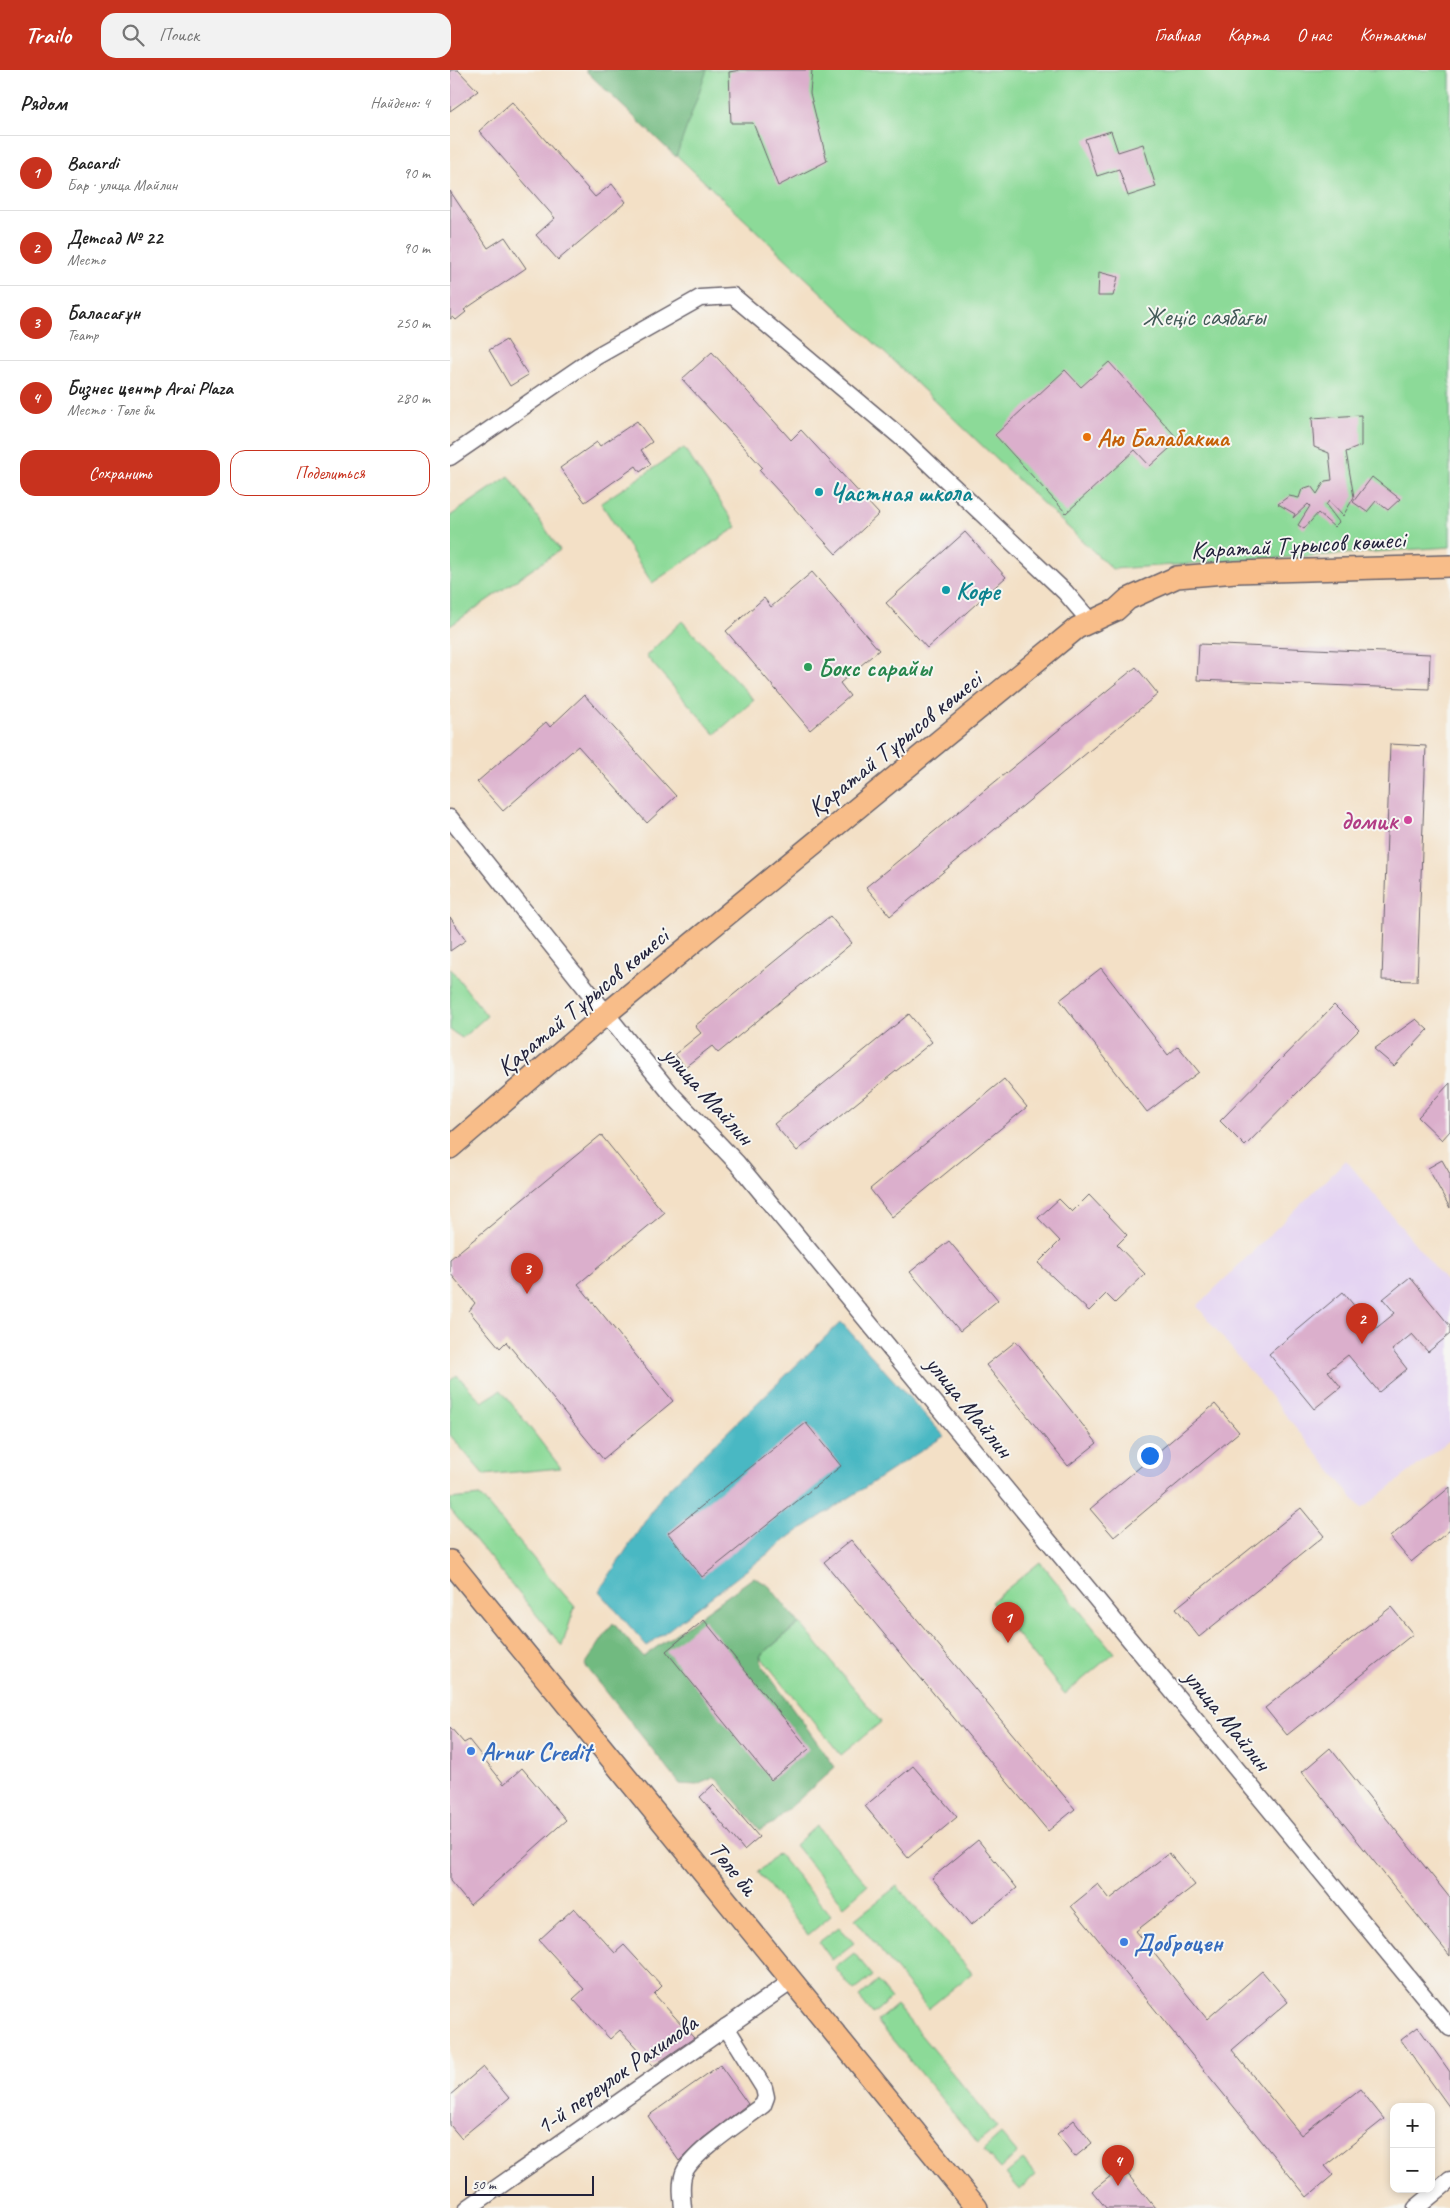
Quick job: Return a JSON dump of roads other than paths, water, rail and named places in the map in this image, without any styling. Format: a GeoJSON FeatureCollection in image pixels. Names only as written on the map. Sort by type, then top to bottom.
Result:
{"type":"FeatureCollection","features":[{"type":"Feature","properties":{"kind":"main road","name":"Қаратай Тұрысов көшесі"},"geometry":{"type":"LineString","coordinates":[[450,1148],[606,1014],[1077,628],[1116,610],[1128,599],[1177,577],[1236,572],[1450,566]]}},
{"type":"Feature","properties":{"kind":"main road","name":"Төле би"},"geometry":{"type":"LineString","coordinates":[[450,1561],[977,2208]]}},
{"type":"Feature","properties":{"kind":"street"},"geometry":{"type":"LineString","coordinates":[[450,457],[614,347],[700,298],[734,296],[903,439],[1065,592],[1090,621]]}},
{"type":"Feature","properties":{"kind":"street","name":"улица Майлин"},"geometry":{"type":"LineString","coordinates":[[450,818],[606,1014],[674,1096],[737,1163],[1450,2028]]}},
{"type":"Feature","properties":{"kind":"street","name":"1-й переулок Рахимова"},"geometry":{"type":"LineString","coordinates":[[468,2208],[792,1982]]}},
{"type":"Feature","properties":{"kind":"street"},"geometry":{"type":"LineString","coordinates":[[683,2208],[681,2194],[684,2172],[698,2155],[763,2105],[766,2097],[764,2088],[726,2027]]}},
{"type":"Feature","properties":{"kind":"street"},"geometry":{"type":"LineString","coordinates":[[1416,2208],[1450,2180]]}},
{"type":"Feature","properties":{"kind":"water"},"geometry":{"type":"Polygon","coordinates":[[[841,1322],[944,1436],[795,1533],[647,1646],[599,1591],[663,1494],[841,1322]]]}},
{"type":"Feature","properties":{"kind":"place","name":"Аю Балабакша"},"geometry":{"type":"Point","coordinates":[1087,437]}},
{"type":"Feature","properties":{"kind":"place","name":"Частная школа"},"geometry":{"type":"Point","coordinates":[819,492]}},
{"type":"Feature","properties":{"kind":"place","name":"Кофе"},"geometry":{"type":"Point","coordinates":[946,590]}},
{"type":"Feature","properties":{"kind":"place","name":"Бокс сарайы"},"geometry":{"type":"Point","coordinates":[808,667]}},
{"type":"Feature","properties":{"kind":"place","name":"домик"},"geometry":{"type":"Point","coordinates":[1408,820]}},
{"type":"Feature","properties":{"kind":"place","name":"Баласағұн"},"geometry":{"type":"Point","coordinates":[527,1294]}},
{"type":"Feature","properties":{"kind":"place","name":"Детсад № 22"},"geometry":{"type":"Point","coordinates":[1362,1344]}},
{"type":"Feature","properties":{"kind":"place","name":"Bacardi"},"geometry":{"type":"Point","coordinates":[1008,1643]}},
{"type":"Feature","properties":{"kind":"place","name":"Arnur Credit"},"geometry":{"type":"Point","coordinates":[471,1751]}},
{"type":"Feature","properties":{"kind":"place","name":"Доброцен"},"geometry":{"type":"Point","coordinates":[1124,1942]}},
{"type":"Feature","properties":{"kind":"place","name":"Бизнес центр Arai Plaza"},"geometry":{"type":"Point","coordinates":[1118,2186]}},
{"type":"Feature","properties":{"kind":"park label","name":"Жеңіс саябағы"},"geometry":{"type":"Point","coordinates":[1204,316]}}]}
